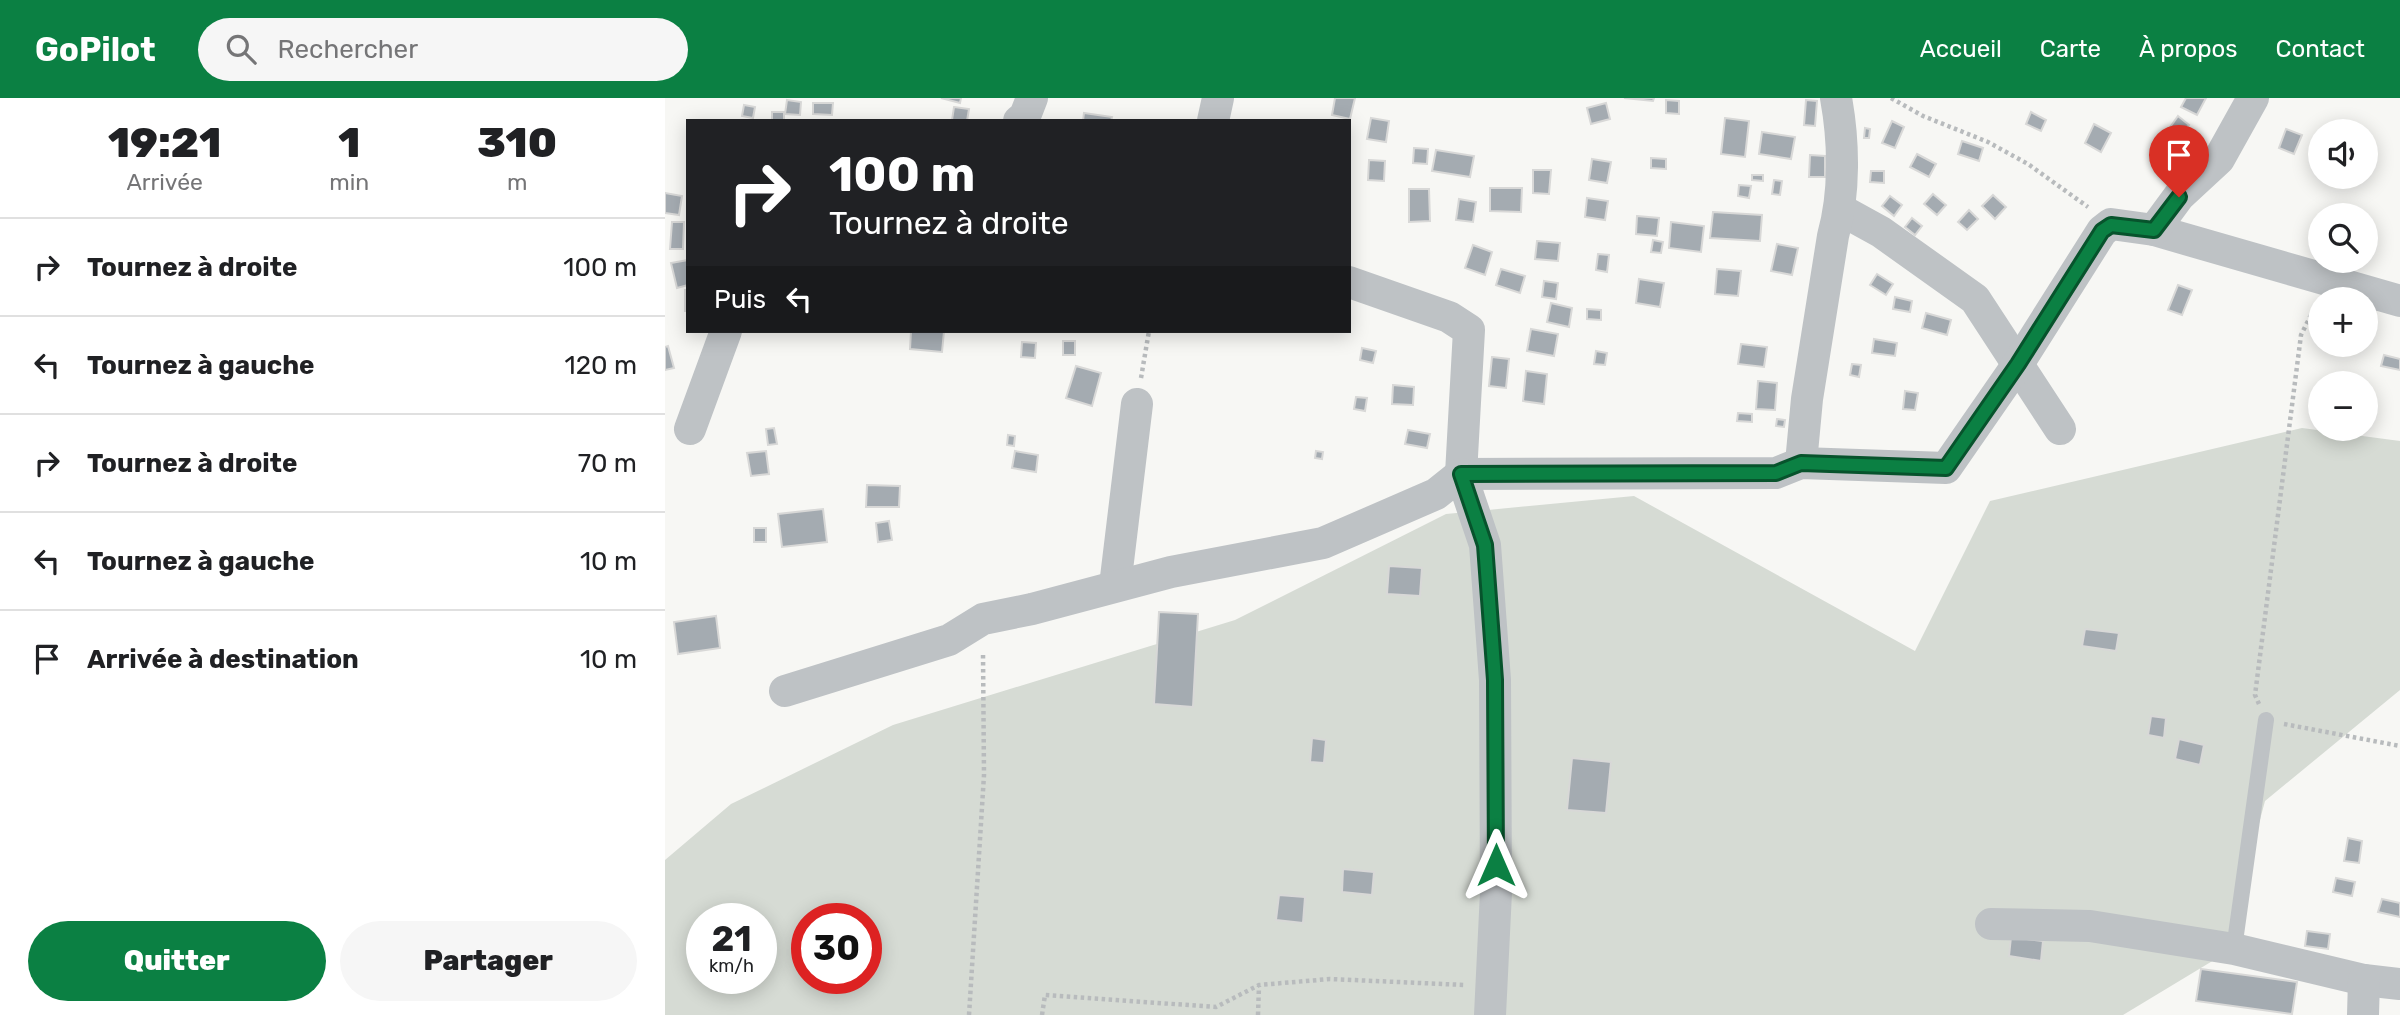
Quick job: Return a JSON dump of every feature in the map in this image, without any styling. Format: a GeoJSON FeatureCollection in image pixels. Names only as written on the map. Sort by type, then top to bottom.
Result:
{"type":"FeatureCollection","features":[{"type":"Feature","properties":{"kind":"street"},"geometry":{"type":"LineString","coordinates":[[1021,119],[1032,98]]}},
{"type":"Feature","properties":{"kind":"street"},"geometry":{"type":"LineString","coordinates":[[1213,119],[1218,98]]}},
{"type":"Feature","properties":{"kind":"street"},"geometry":{"type":"LineString","coordinates":[[1801,463],[1809,386],[1833,236],[1840,210],[1840,128],[1836,98]]}},
{"type":"Feature","properties":{"kind":"street"},"geometry":{"type":"LineString","coordinates":[[2154,230],[2179,197],[2219,159],[2253,98]]}},
{"type":"Feature","properties":{"kind":"street"},"geometry":{"type":"LineString","coordinates":[[1840,210],[1881,232],[1975,299],[2060,429]]}},
{"type":"Feature","properties":{"kind":"street"},"geometry":{"type":"LineString","coordinates":[[785,691],[949,640],[983,619],[1032,609],[1171,572],[1324,543],[1436,494],[1461,474],[1776,473],[1801,463],[1946,468],[2018,364],[2102,231],[2111,225],[2154,230],[2400,301]]}},
{"type":"Feature","properties":{"kind":"street"},"geometry":{"type":"LineString","coordinates":[[1351,283],[1449,317],[1469,330],[1461,474],[1485,545],[1495,680],[1496,892],[1491,1001]]}},
{"type":"Feature","properties":{"kind":"street"},"geometry":{"type":"LineString","coordinates":[[690,429],[725,333]]}},
{"type":"Feature","properties":{"kind":"street"},"geometry":{"type":"LineString","coordinates":[[1115,586],[1137,404]]}},
{"type":"Feature","properties":{"kind":"street"},"geometry":{"type":"LineString","coordinates":[[1991,924],[2090,926],[2234,949],[2364,980],[2400,984]]}},
{"type":"Feature","properties":{"kind":"street"},"geometry":{"type":"LineString","coordinates":[[2363,1015],[2364,980]]}},
{"type":"Feature","properties":{"kind":"lane"},"geometry":{"type":"LineString","coordinates":[[2234,949],[2266,720]]}},
{"type":"Feature","properties":{"kind":"path"},"geometry":{"type":"LineString","coordinates":[[1891,98],[1923,116],[1989,142],[2028,164],[2111,225]]}},
{"type":"Feature","properties":{"kind":"path"},"geometry":{"type":"LineString","coordinates":[[2308,321],[2301,335],[2255,695],[2266,720],[2400,746]]}},
{"type":"Feature","properties":{"kind":"path"},"geometry":{"type":"LineString","coordinates":[[1137,404],[1149,333]]}},
{"type":"Feature","properties":{"kind":"path"},"geometry":{"type":"LineString","coordinates":[[969,1015],[984,775],[983,619]]}},
{"type":"Feature","properties":{"kind":"path"},"geometry":{"type":"LineString","coordinates":[[1042,1015],[1045,995],[1216,1007],[1259,985],[1330,979],[1491,1001]]}},
{"type":"Feature","properties":{"kind":"path"},"geometry":{"type":"LineString","coordinates":[[1258,1015],[1259,985]]}},
{"type":"Feature","properties":{"kind":"shaded area"},"geometry":{"type":"Polygon","coordinates":[[[2302,428],[2308,429],[2308,441],[2378,441],[2378,438],[2400,441],[2400,690],[2265,801],[2224,954],[2123,1015],[665,1015],[665,860],[731,804],[893,725],[1235,620],[1446,514],[1634,496],[1915,651],[1990,501],[2302,428]]]}},
{"type":"Feature","properties":{"kind":"building"},"geometry":{"type":"Polygon","coordinates":[[[941,98],[961,98],[960,103],[941,98]]]}},
{"type":"Feature","properties":{"kind":"building"},"geometry":{"type":"Polygon","coordinates":[[[1335,98],[1355,98],[1350,119],[1332,115],[1335,98]]]}},
{"type":"Feature","properties":{"kind":"building"},"geometry":{"type":"Polygon","coordinates":[[[1624,98],[1654,98],[1653,101],[1624,98]]]}},
{"type":"Feature","properties":{"kind":"building"},"geometry":{"type":"Polygon","coordinates":[[[2186,98],[2206,98],[2197,115],[2181,107],[2186,98]]]}},
{"type":"Feature","properties":{"kind":"building"},"geometry":{"type":"Polygon","coordinates":[[[787,100],[801,102],[800,115],[785,114],[787,100]]]}},
{"type":"Feature","properties":{"kind":"building"},"geometry":{"type":"Polygon","coordinates":[[[1666,100],[1679,101],[1679,114],[1666,113],[1666,100]]]}},
{"type":"Feature","properties":{"kind":"building"},"geometry":{"type":"Polygon","coordinates":[[[1806,100],[1817,101],[1815,126],[1804,125],[1806,100]]]}},
{"type":"Feature","properties":{"kind":"building"},"geometry":{"type":"Polygon","coordinates":[[[813,103],[833,103],[832,115],[813,114],[813,103]]]}},
{"type":"Feature","properties":{"kind":"building"},"geometry":{"type":"Polygon","coordinates":[[[1606,103],[1610,119],[1591,124],[1587,108],[1606,103]]]}},
{"type":"Feature","properties":{"kind":"building"},"geometry":{"type":"Polygon","coordinates":[[[744,105],[755,107],[753,118],[742,116],[744,105]]]}},
{"type":"Feature","properties":{"kind":"building"},"geometry":{"type":"Polygon","coordinates":[[[954,107],[969,109],[967,119],[952,119],[954,107]]]}},
{"type":"Feature","properties":{"kind":"building"},"geometry":{"type":"Polygon","coordinates":[[[772,112],[784,112],[784,119],[772,119],[772,112]]]}},
{"type":"Feature","properties":{"kind":"building"},"geometry":{"type":"Polygon","coordinates":[[[2031,112],[2046,120],[2041,131],[2026,124],[2031,112]]]}},
{"type":"Feature","properties":{"kind":"building"},"geometry":{"type":"Polygon","coordinates":[[[1084,113],[1112,117],[1112,119],[1083,119],[1084,113]]]}},
{"type":"Feature","properties":{"kind":"building"},"geometry":{"type":"Polygon","coordinates":[[[2178,116],[2189,125],[2176,144],[2164,136],[2178,116]]]}},
{"type":"Feature","properties":{"kind":"building"},"geometry":{"type":"Polygon","coordinates":[[[1371,118],[1389,121],[1386,142],[1367,139],[1371,118]]]}},
{"type":"Feature","properties":{"kind":"building"},"geometry":{"type":"Polygon","coordinates":[[[1725,118],[1749,121],[1745,157],[1721,154],[1725,118]]]}},
{"type":"Feature","properties":{"kind":"building"},"geometry":{"type":"Polygon","coordinates":[[[1892,121],[1904,127],[1895,148],[1882,143],[1892,121]]]}},
{"type":"Feature","properties":{"kind":"building"},"geometry":{"type":"Polygon","coordinates":[[[2094,124],[2111,133],[2101,152],[2085,143],[2094,124]]]}},
{"type":"Feature","properties":{"kind":"building"},"geometry":{"type":"Polygon","coordinates":[[[1865,128],[1870,129],[1869,138],[1864,138],[1865,128]]]}},
{"type":"Feature","properties":{"kind":"building"},"geometry":{"type":"Polygon","coordinates":[[[2286,129],[2302,135],[2294,154],[2279,148],[2286,129]]]}},
{"type":"Feature","properties":{"kind":"building"},"geometry":{"type":"Polygon","coordinates":[[[1762,132],[1795,137],[1791,159],[1759,154],[1762,132]]]}},
{"type":"Feature","properties":{"kind":"building"},"geometry":{"type":"Polygon","coordinates":[[[1962,141],[1983,148],[1979,161],[1958,154],[1962,141]]]}},
{"type":"Feature","properties":{"kind":"building"},"geometry":{"type":"Polygon","coordinates":[[[1414,148],[1428,149],[1427,164],[1413,163],[1414,148]]]}},
{"type":"Feature","properties":{"kind":"building"},"geometry":{"type":"Polygon","coordinates":[[[1436,150],[1474,156],[1470,177],[1432,171],[1436,150]]]}},
{"type":"Feature","properties":{"kind":"building"},"geometry":{"type":"Polygon","coordinates":[[[1917,154],[1936,164],[1929,177],[1910,167],[1917,154]]]}},
{"type":"Feature","properties":{"kind":"building"},"geometry":{"type":"Polygon","coordinates":[[[1810,155],[1825,156],[1825,177],[1809,177],[1810,155]]]}},
{"type":"Feature","properties":{"kind":"building"},"geometry":{"type":"Polygon","coordinates":[[[1651,158],[1666,159],[1666,169],[1651,168],[1651,158]]]}},
{"type":"Feature","properties":{"kind":"building"},"geometry":{"type":"Polygon","coordinates":[[[1592,159],[1611,162],[1607,183],[1589,180],[1592,159]]]}},
{"type":"Feature","properties":{"kind":"building"},"geometry":{"type":"Polygon","coordinates":[[[1369,160],[1385,161],[1384,181],[1368,180],[1369,160]]]}},
{"type":"Feature","properties":{"kind":"building"},"geometry":{"type":"Polygon","coordinates":[[[1533,170],[1551,170],[1549,194],[1533,193],[1533,170]]]}},
{"type":"Feature","properties":{"kind":"building"},"geometry":{"type":"Polygon","coordinates":[[[1871,171],[1884,171],[1884,183],[1870,182],[1871,171]]]}},
{"type":"Feature","properties":{"kind":"building"},"geometry":{"type":"Polygon","coordinates":[[[1752,175],[1763,175],[1763,181],[1752,180],[1752,175]]]}},
{"type":"Feature","properties":{"kind":"building"},"geometry":{"type":"Polygon","coordinates":[[[1774,180],[1782,181],[1780,195],[1772,194],[1774,180]]]}},
{"type":"Feature","properties":{"kind":"building"},"geometry":{"type":"Polygon","coordinates":[[[1739,185],[1751,186],[1749,198],[1738,196],[1739,185]]]}},
{"type":"Feature","properties":{"kind":"building"},"geometry":{"type":"Polygon","coordinates":[[[1490,188],[1522,188],[1521,212],[1490,211],[1490,188]]]}},
{"type":"Feature","properties":{"kind":"building"},"geometry":{"type":"Polygon","coordinates":[[[1409,189],[1429,189],[1430,221],[1409,222],[1409,189]]]}},
{"type":"Feature","properties":{"kind":"building"},"geometry":{"type":"Polygon","coordinates":[[[665,193],[682,196],[679,215],[665,213],[665,193]]]}},
{"type":"Feature","properties":{"kind":"building"},"geometry":{"type":"Polygon","coordinates":[[[1933,194],[1946,205],[1937,215],[1924,204],[1933,194]]]}},
{"type":"Feature","properties":{"kind":"building"},"geometry":{"type":"Polygon","coordinates":[[[1993,195],[2006,207],[1995,219],[1982,206],[1993,195]]]}},
{"type":"Feature","properties":{"kind":"building"},"geometry":{"type":"Polygon","coordinates":[[[1890,196],[1902,205],[1894,216],[1882,206],[1890,196]]]}},
{"type":"Feature","properties":{"kind":"building"},"geometry":{"type":"Polygon","coordinates":[[[1587,198],[1608,201],[1605,220],[1585,217],[1587,198]]]}},
{"type":"Feature","properties":{"kind":"building"},"geometry":{"type":"Polygon","coordinates":[[[1459,199],[1476,202],[1473,222],[1456,220],[1459,199]]]}},
{"type":"Feature","properties":{"kind":"building"},"geometry":{"type":"Polygon","coordinates":[[[1969,210],[1978,219],[1967,230],[1958,222],[1969,210]]]}},
{"type":"Feature","properties":{"kind":"building"},"geometry":{"type":"Polygon","coordinates":[[[1713,212],[1762,215],[1760,241],[1710,238],[1713,212]]]}},
{"type":"Feature","properties":{"kind":"building"},"geometry":{"type":"Polygon","coordinates":[[[1637,216],[1659,218],[1657,236],[1636,234],[1637,216]]]}},
{"type":"Feature","properties":{"kind":"building"},"geometry":{"type":"Polygon","coordinates":[[[1912,218],[1922,226],[1915,235],[1905,227],[1912,218]]]}},
{"type":"Feature","properties":{"kind":"building"},"geometry":{"type":"Polygon","coordinates":[[[672,222],[684,222],[683,249],[670,249],[672,222]]]}},
{"type":"Feature","properties":{"kind":"building"},"geometry":{"type":"Polygon","coordinates":[[[1671,222],[1704,226],[1701,252],[1669,248],[1671,222]]]}},
{"type":"Feature","properties":{"kind":"building"},"geometry":{"type":"Polygon","coordinates":[[[1653,240],[1663,242],[1661,253],[1651,252],[1653,240]]]}},
{"type":"Feature","properties":{"kind":"building"},"geometry":{"type":"Polygon","coordinates":[[[1537,241],[1560,243],[1558,261],[1535,259],[1537,241]]]}},
{"type":"Feature","properties":{"kind":"building"},"geometry":{"type":"Polygon","coordinates":[[[1777,244],[1798,248],[1792,275],[1771,271],[1777,244]]]}},
{"type":"Feature","properties":{"kind":"building"},"geometry":{"type":"Polygon","coordinates":[[[1473,245],[1492,252],[1485,275],[1465,268],[1473,245]]]}},
{"type":"Feature","properties":{"kind":"building"},"geometry":{"type":"Polygon","coordinates":[[[1598,254],[1609,255],[1607,272],[1596,270],[1598,254]]]}},
{"type":"Feature","properties":{"kind":"building"},"geometry":{"type":"Polygon","coordinates":[[[686,260],[686,286],[677,288],[671,263],[686,260]]]}},
{"type":"Feature","properties":{"kind":"building"},"geometry":{"type":"Polygon","coordinates":[[[1501,269],[1525,276],[1520,293],[1496,285],[1501,269]]]}},
{"type":"Feature","properties":{"kind":"building"},"geometry":{"type":"Polygon","coordinates":[[[1717,269],[1741,271],[1738,296],[1715,294],[1717,269]]]}},
{"type":"Feature","properties":{"kind":"building"},"geometry":{"type":"Polygon","coordinates":[[[1877,274],[1893,284],[1886,295],[1870,285],[1877,274]]]}},
{"type":"Feature","properties":{"kind":"building"},"geometry":{"type":"Polygon","coordinates":[[[1639,279],[1664,283],[1660,307],[1636,303],[1639,279]]]}},
{"type":"Feature","properties":{"kind":"building"},"geometry":{"type":"Polygon","coordinates":[[[1544,281],[1558,283],[1556,299],[1542,297],[1544,281]]]}},
{"type":"Feature","properties":{"kind":"building"},"geometry":{"type":"Polygon","coordinates":[[[2178,285],[2192,290],[2182,315],[2168,310],[2178,285]]]}},
{"type":"Feature","properties":{"kind":"building"},"geometry":{"type":"Polygon","coordinates":[[[1895,297],[1912,301],[1910,312],[1893,309],[1895,297]]]}},
{"type":"Feature","properties":{"kind":"building"},"geometry":{"type":"Polygon","coordinates":[[[1551,303],[1572,308],[1569,327],[1547,322],[1551,303]]]}},
{"type":"Feature","properties":{"kind":"building"},"geometry":{"type":"Polygon","coordinates":[[[1587,309],[1601,310],[1601,320],[1587,319],[1587,309]]]}},
{"type":"Feature","properties":{"kind":"building"},"geometry":{"type":"Polygon","coordinates":[[[1926,313],[1951,320],[1947,335],[1922,328],[1926,313]]]}},
{"type":"Feature","properties":{"kind":"building"},"geometry":{"type":"Polygon","coordinates":[[[1531,329],[1558,334],[1554,356],[1527,351],[1531,329]]]}},
{"type":"Feature","properties":{"kind":"building"},"geometry":{"type":"Polygon","coordinates":[[[911,333],[944,333],[942,352],[910,349],[911,333]]]}},
{"type":"Feature","properties":{"kind":"building"},"geometry":{"type":"Polygon","coordinates":[[[1874,339],[1897,343],[1895,356],[1872,353],[1874,339]]]}},
{"type":"Feature","properties":{"kind":"building"},"geometry":{"type":"Polygon","coordinates":[[[1063,341],[1075,341],[1075,355],[1063,355],[1063,341]]]}},
{"type":"Feature","properties":{"kind":"building"},"geometry":{"type":"Polygon","coordinates":[[[1022,342],[1036,343],[1035,358],[1021,357],[1022,342]]]}},
{"type":"Feature","properties":{"kind":"building"},"geometry":{"type":"Polygon","coordinates":[[[1741,344],[1767,347],[1764,367],[1738,364],[1741,344]]]}},
{"type":"Feature","properties":{"kind":"building"},"geometry":{"type":"Polygon","coordinates":[[[668,346],[674,368],[665,370],[665,347],[668,346]]]}},
{"type":"Feature","properties":{"kind":"building"},"geometry":{"type":"Polygon","coordinates":[[[1362,348],[1376,351],[1373,363],[1360,360],[1362,348]]]}},
{"type":"Feature","properties":{"kind":"building"},"geometry":{"type":"Polygon","coordinates":[[[1596,351],[1607,353],[1605,365],[1594,364],[1596,351]]]}},
{"type":"Feature","properties":{"kind":"building"},"geometry":{"type":"Polygon","coordinates":[[[2384,355],[2400,359],[2400,370],[2381,366],[2384,355]]]}},
{"type":"Feature","properties":{"kind":"building"},"geometry":{"type":"Polygon","coordinates":[[[1492,357],[1509,359],[1506,388],[1489,386],[1492,357]]]}},
{"type":"Feature","properties":{"kind":"building"},"geometry":{"type":"Polygon","coordinates":[[[1852,364],[1861,365],[1859,377],[1850,375],[1852,364]]]}},
{"type":"Feature","properties":{"kind":"building"},"geometry":{"type":"Polygon","coordinates":[[[1076,366],[1101,373],[1092,406],[1066,398],[1076,366]]]}},
{"type":"Feature","properties":{"kind":"building"},"geometry":{"type":"Polygon","coordinates":[[[1526,371],[1547,374],[1544,404],[1523,401],[1526,371]]]}},
{"type":"Feature","properties":{"kind":"building"},"geometry":{"type":"Polygon","coordinates":[[[1758,381],[1777,383],[1775,410],[1756,409],[1758,381]]]}},
{"type":"Feature","properties":{"kind":"building"},"geometry":{"type":"Polygon","coordinates":[[[1393,385],[1414,387],[1413,405],[1392,404],[1393,385]]]}},
{"type":"Feature","properties":{"kind":"building"},"geometry":{"type":"Polygon","coordinates":[[[1905,391],[1918,393],[1915,410],[1903,409],[1905,391]]]}},
{"type":"Feature","properties":{"kind":"building"},"geometry":{"type":"Polygon","coordinates":[[[1356,397],[1367,398],[1365,411],[1354,409],[1356,397]]]}},
{"type":"Feature","properties":{"kind":"building"},"geometry":{"type":"Polygon","coordinates":[[[1738,413],[1752,414],[1752,422],[1737,421],[1738,413]]]}},
{"type":"Feature","properties":{"kind":"building"},"geometry":{"type":"Polygon","coordinates":[[[1777,419],[1785,420],[1784,427],[1776,426],[1777,419]]]}},
{"type":"Feature","properties":{"kind":"building"},"geometry":{"type":"Polygon","coordinates":[[[774,428],[777,444],[768,445],[766,429],[774,428]]]}},
{"type":"Feature","properties":{"kind":"building"},"geometry":{"type":"Polygon","coordinates":[[[1408,430],[1430,434],[1427,448],[1405,444],[1408,430]]]}},
{"type":"Feature","properties":{"kind":"building"},"geometry":{"type":"Polygon","coordinates":[[[1008,435],[1015,436],[1014,446],[1007,445],[1008,435]]]}},
{"type":"Feature","properties":{"kind":"building"},"geometry":{"type":"Polygon","coordinates":[[[766,451],[769,474],[751,476],[747,453],[766,451]]]}},
{"type":"Feature","properties":{"kind":"building"},"geometry":{"type":"Polygon","coordinates":[[[1015,451],[1038,455],[1036,472],[1012,468],[1015,451]]]}},
{"type":"Feature","properties":{"kind":"building"},"geometry":{"type":"Polygon","coordinates":[[[1316,451],[1323,452],[1322,459],[1315,458],[1316,451]]]}},
{"type":"Feature","properties":{"kind":"building"},"geometry":{"type":"Polygon","coordinates":[[[867,485],[900,486],[899,507],[866,507],[867,485]]]}},
{"type":"Feature","properties":{"kind":"building"},"geometry":{"type":"Polygon","coordinates":[[[823,509],[827,542],[782,547],[778,514],[823,509]]]}},
{"type":"Feature","properties":{"kind":"building"},"geometry":{"type":"Polygon","coordinates":[[[889,521],[892,540],[878,542],[876,523],[889,521]]]}},
{"type":"Feature","properties":{"kind":"building"},"geometry":{"type":"Polygon","coordinates":[[[754,528],[766,528],[766,542],[754,542],[754,528]]]}},
{"type":"Feature","properties":{"kind":"building"},"geometry":{"type":"Polygon","coordinates":[[[1389,566],[1422,568],[1420,596],[1387,594],[1389,566]]]}},
{"type":"Feature","properties":{"kind":"building"},"geometry":{"type":"Polygon","coordinates":[[[1159,612],[1198,614],[1193,707],[1154,704],[1159,612]]]}},
{"type":"Feature","properties":{"kind":"building"},"geometry":{"type":"Polygon","coordinates":[[[716,616],[720,648],[678,654],[674,622],[716,616]]]}},
{"type":"Feature","properties":{"kind":"building"},"geometry":{"type":"Polygon","coordinates":[[[2085,629],[2119,633],[2116,651],[2082,646],[2085,629]]]}},
{"type":"Feature","properties":{"kind":"building"},"geometry":{"type":"Polygon","coordinates":[[[2151,716],[2166,718],[2164,738],[2148,735],[2151,716]]]}},
{"type":"Feature","properties":{"kind":"building"},"geometry":{"type":"Polygon","coordinates":[[[1312,738],[1326,740],[1324,763],[1310,762],[1312,738]]]}},
{"type":"Feature","properties":{"kind":"building"},"geometry":{"type":"Polygon","coordinates":[[[2179,739],[2204,745],[2200,765],[2175,759],[2179,739]]]}},
{"type":"Feature","properties":{"kind":"building"},"geometry":{"type":"Polygon","coordinates":[[[1572,758],[1611,762],[1606,813],[1567,810],[1572,758]]]}},
{"type":"Feature","properties":{"kind":"building"},"geometry":{"type":"Polygon","coordinates":[[[2348,838],[2362,841],[2359,863],[2344,861],[2348,838]]]}},
{"type":"Feature","properties":{"kind":"building"},"geometry":{"type":"Polygon","coordinates":[[[1343,869],[1374,872],[1372,895],[1342,892],[1343,869]]]}},
{"type":"Feature","properties":{"kind":"building"},"geometry":{"type":"Polygon","coordinates":[[[2336,878],[2355,882],[2352,896],[2333,892],[2336,878]]]}},
{"type":"Feature","properties":{"kind":"building"},"geometry":{"type":"Polygon","coordinates":[[[1279,895],[1305,897],[1303,923],[1276,920],[1279,895]]]}},
{"type":"Feature","properties":{"kind":"building"},"geometry":{"type":"Polygon","coordinates":[[[2382,899],[2400,903],[2400,917],[2378,912],[2382,899]]]}},
{"type":"Feature","properties":{"kind":"building"},"geometry":{"type":"Polygon","coordinates":[[[2307,931],[2330,934],[2328,949],[2305,946],[2307,931]]]}},
{"type":"Feature","properties":{"kind":"building"},"geometry":{"type":"Polygon","coordinates":[[[2011,937],[2043,941],[2041,961],[2009,956],[2011,937]]]}},
{"type":"Feature","properties":{"kind":"building"},"geometry":{"type":"Polygon","coordinates":[[[2201,969],[2297,982],[2292,1014],[2196,1001],[2201,969]]]}},
{"type":"Feature","properties":{"kind":"route"},"geometry":{"type":"LineString","coordinates":[[1496,865],[1495,680],[1485,545],[1461,474],[1776,473],[1801,463],[1946,468],[2018,364],[2102,231],[2111,225],[2154,230],[2179,197]]}}]}
